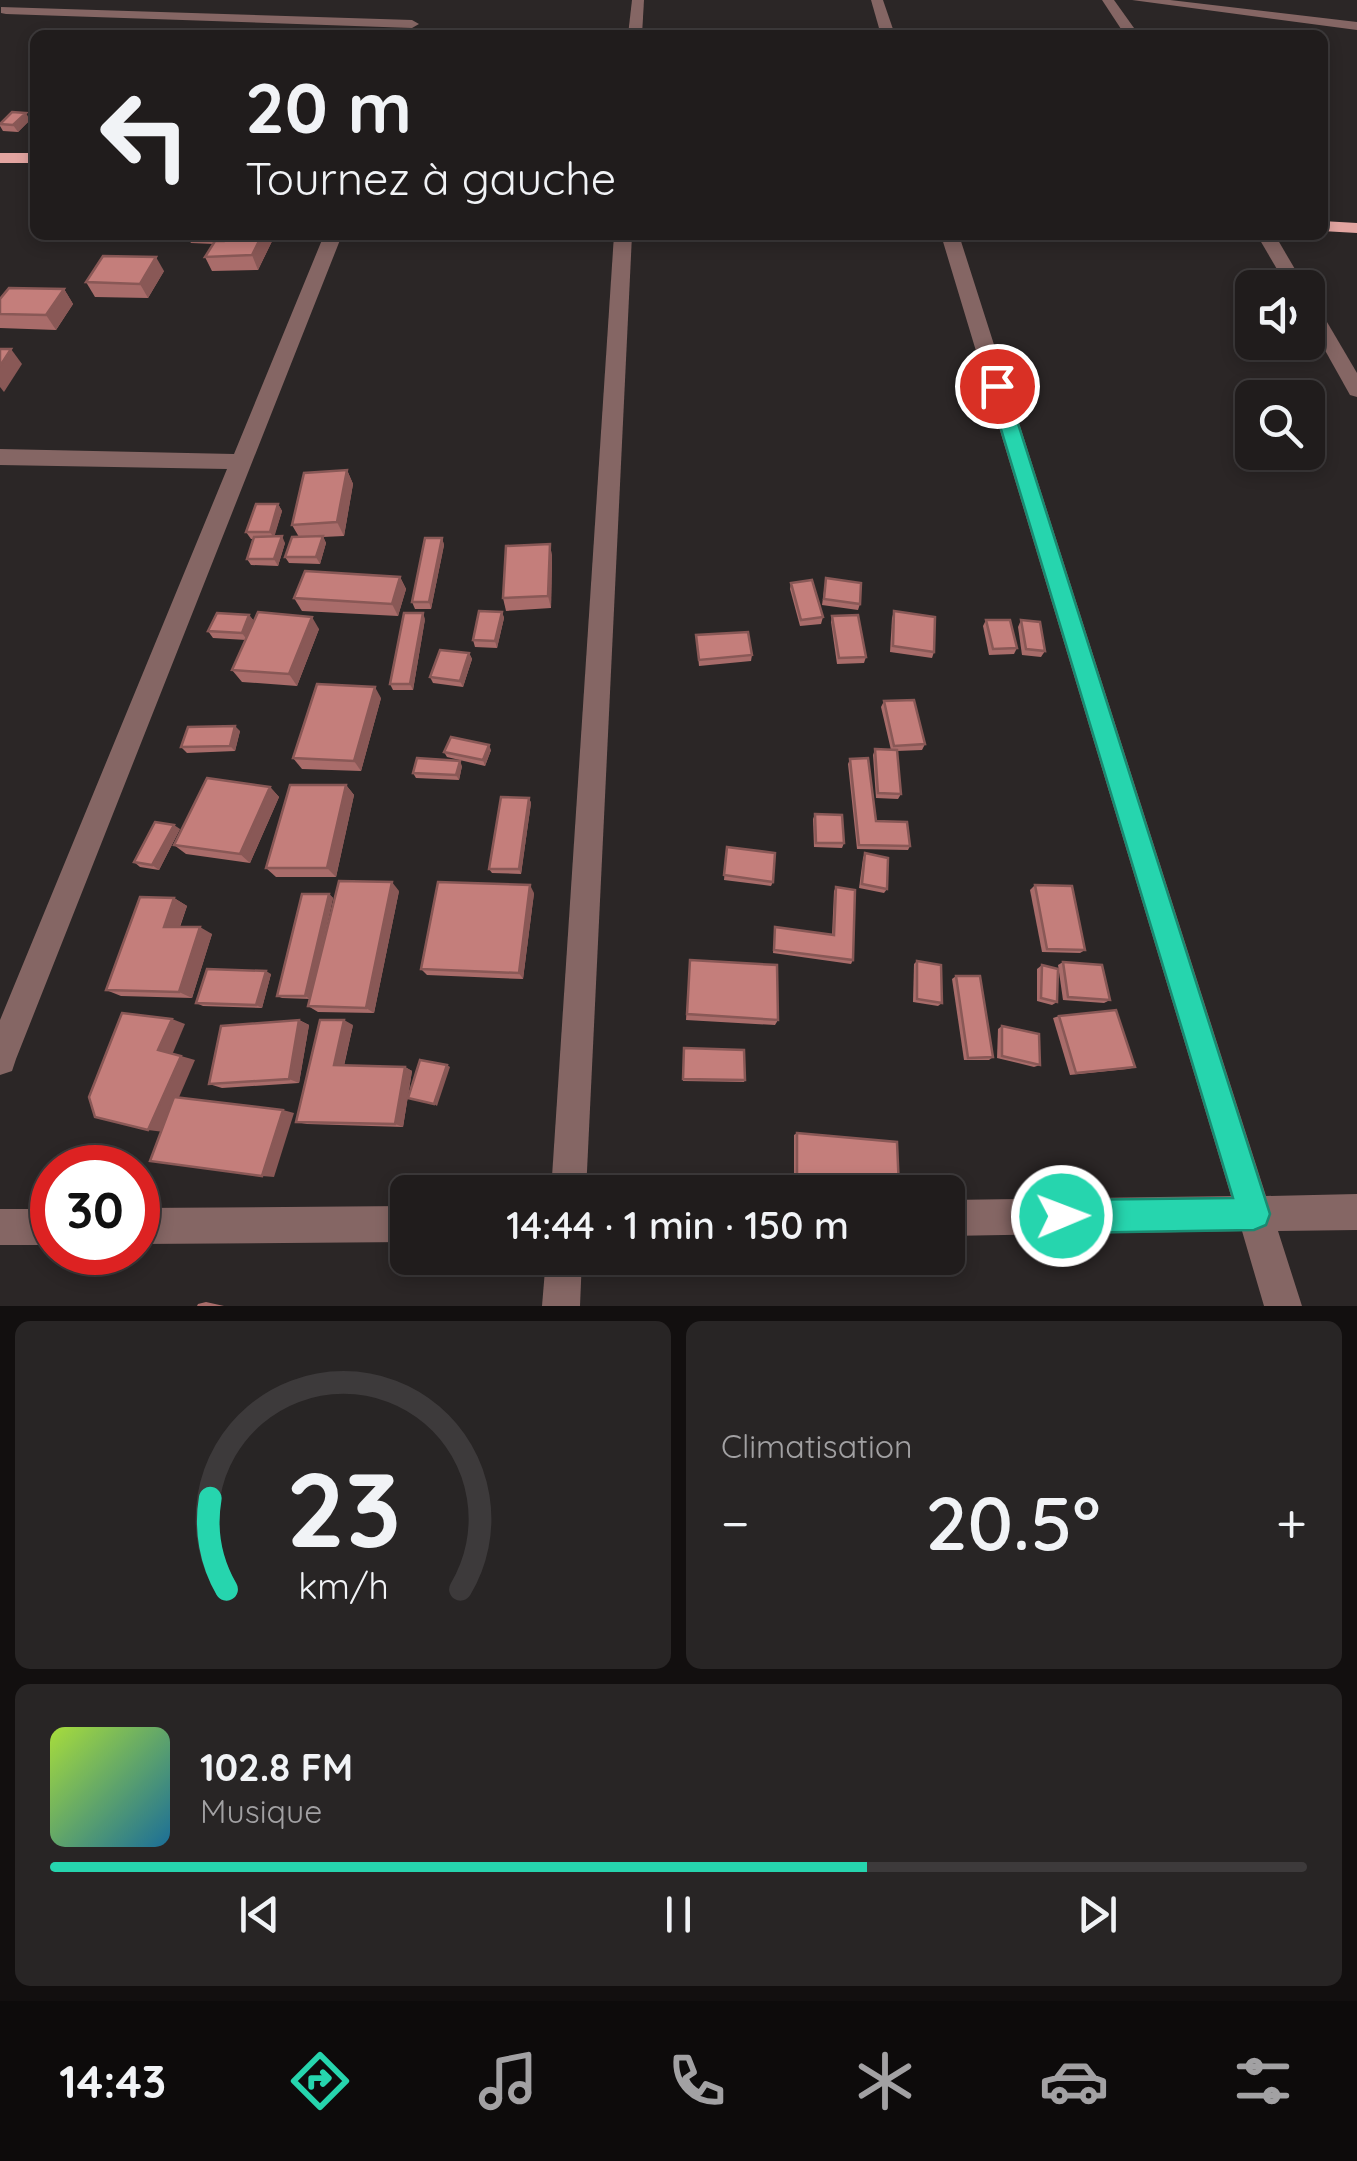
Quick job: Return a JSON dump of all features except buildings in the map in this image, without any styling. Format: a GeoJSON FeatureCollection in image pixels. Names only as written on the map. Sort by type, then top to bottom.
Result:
{"type":"FeatureCollection","features":[{"type":"Feature","properties":{"kind":"main road"},"geometry":{"type":"LineString","coordinates":[[0,158],[30,158]]}},
{"type":"Feature","properties":{"kind":"main road"},"geometry":{"type":"LineString","coordinates":[[1328,226],[1357,228]]}},
{"type":"Feature","properties":{"kind":"street"},"geometry":{"type":"LineString","coordinates":[[635,30],[638,0]]}},
{"type":"Feature","properties":{"kind":"street"},"geometry":{"type":"LineString","coordinates":[[876,0],[886,30]]}},
{"type":"Feature","properties":{"kind":"street"},"geometry":{"type":"LineString","coordinates":[[1108,0],[1129,30]]}},
{"type":"Feature","properties":{"kind":"street"},"geometry":{"type":"LineString","coordinates":[[1138,0],[1357,26]]}},
{"type":"Feature","properties":{"kind":"street"},"geometry":{"type":"LineString","coordinates":[[8,8],[412,24]]}},
{"type":"Feature","properties":{"kind":"street"},"geometry":{"type":"LineString","coordinates":[[0,1060],[238,462],[331,240]]}},
{"type":"Feature","properties":{"kind":"street"},"geometry":{"type":"LineString","coordinates":[[569,1175],[623,240]]}},
{"type":"Feature","properties":{"kind":"street"},"geometry":{"type":"LineString","coordinates":[[952,240],[1283,1306]]}},
{"type":"Feature","properties":{"kind":"street"},"geometry":{"type":"LineString","coordinates":[[1269,240],[1286,270]]}},
{"type":"Feature","properties":{"kind":"street"},"geometry":{"type":"LineString","coordinates":[[1325,334],[1357,390]]}},
{"type":"Feature","properties":{"kind":"street"},"geometry":{"type":"LineString","coordinates":[[0,457],[238,462]]}},
{"type":"Feature","properties":{"kind":"street"},"geometry":{"type":"LineString","coordinates":[[965,1218],[1357,1212]]}},
{"type":"Feature","properties":{"kind":"street"},"geometry":{"type":"LineString","coordinates":[[160,1226],[390,1224]]}},
{"type":"Feature","properties":{"kind":"street"},"geometry":{"type":"LineString","coordinates":[[0,1227],[30,1227]]}},
{"type":"Feature","properties":{"kind":"street"},"geometry":{"type":"LineString","coordinates":[[561,1306],[563,1275]]}},
{"type":"Feature","properties":{"kind":"route"},"geometry":{"type":"LineString","coordinates":[[997,386],[1254,1214],[1062,1216]]}}]}
